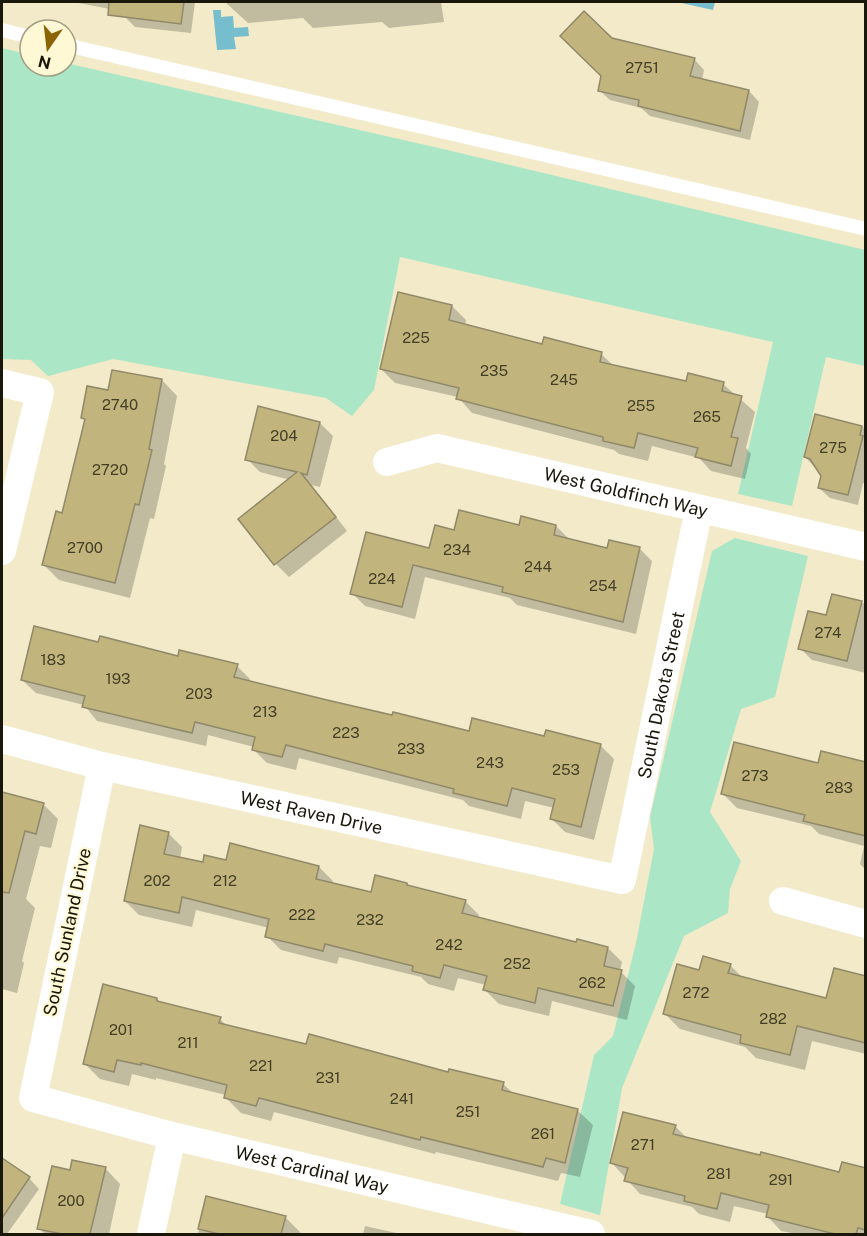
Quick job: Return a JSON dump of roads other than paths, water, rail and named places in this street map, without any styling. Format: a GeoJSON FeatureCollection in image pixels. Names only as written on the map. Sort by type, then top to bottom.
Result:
{"type":"FeatureCollection","features":[{"type":"Feature","properties":{"kind":"street"},"geometry":{"type":"LineString","coordinates":[[2,383],[40,392],[2,551]]}},
{"type":"Feature","properties":{"kind":"street","name":"West Goldfinch Way"},"geometry":{"type":"LineString","coordinates":[[387,462],[437,448],[866,547]]}},
{"type":"Feature","properties":{"kind":"street","name":"South Dakota Street"},"geometry":{"type":"LineString","coordinates":[[622,880],[699,509]]}},
{"type":"Feature","properties":{"kind":"street","name":"West Raven Drive"},"geometry":{"type":"LineString","coordinates":[[2,739],[102,766],[622,880]]}},
{"type":"Feature","properties":{"kind":"street","name":"South Sunland Drive"},"geometry":{"type":"LineString","coordinates":[[33,1098],[102,766]]}},
{"type":"Feature","properties":{"kind":"street"},"geometry":{"type":"LineString","coordinates":[[783,901],[866,924]]}},
{"type":"Feature","properties":{"kind":"street","name":"West Cardinal Way"},"geometry":{"type":"LineString","coordinates":[[33,1098],[499,1224],[591,1234]]}},
{"type":"Feature","properties":{"kind":"street"},"geometry":{"type":"LineString","coordinates":[[151,1234],[172,1136]]}},
{"type":"Feature","properties":{"kind":"lane"},"geometry":{"type":"LineString","coordinates":[[2,30],[18,34]]}},
{"type":"Feature","properties":{"kind":"lane"},"geometry":{"type":"LineString","coordinates":[[78,48],[866,230]]}},
{"type":"Feature","properties":{"kind":"water"},"geometry":{"type":"Polygon","coordinates":[[[677,2],[715,2],[713,10],[677,2]]]}},
{"type":"Feature","properties":{"kind":"water"},"geometry":{"type":"Polygon","coordinates":[[[213,10],[221,10],[221,17],[233,16],[234,28],[248,27],[249,36],[234,37],[236,49],[217,50],[213,10]]]}}]}
